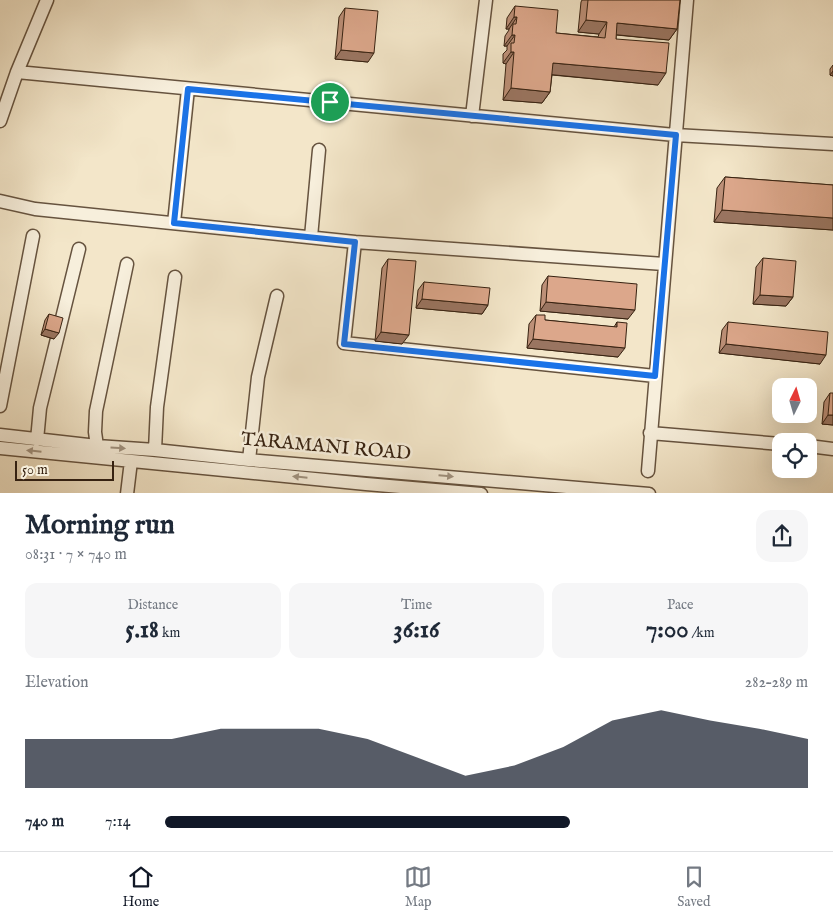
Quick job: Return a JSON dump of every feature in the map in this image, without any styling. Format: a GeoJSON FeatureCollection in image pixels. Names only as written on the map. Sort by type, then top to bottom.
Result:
{"type":"FeatureCollection","features":[{"type":"Feature","properties":{"kind":"street"},"geometry":{"type":"LineString","coordinates":[[0,121],[17,72],[47,0]]}},
{"type":"Feature","properties":{"kind":"street"},"geometry":{"type":"LineString","coordinates":[[472,116],[486,0]]}},
{"type":"Feature","properties":{"kind":"street"},"geometry":{"type":"LineString","coordinates":[[648,471],[687,0]]}},
{"type":"Feature","properties":{"kind":"street"},"geometry":{"type":"LineString","coordinates":[[17,72],[676,135],[833,144]]}},
{"type":"Feature","properties":{"kind":"street"},"geometry":{"type":"LineString","coordinates":[[174,223],[188,89]]}},
{"type":"Feature","properties":{"kind":"street"},"geometry":{"type":"LineString","coordinates":[[311,237],[318,150]]}},
{"type":"Feature","properties":{"kind":"street"},"geometry":{"type":"LineString","coordinates":[[0,201],[35,209],[355,242],[664,264]]}},
{"type":"Feature","properties":{"kind":"street"},"geometry":{"type":"LineString","coordinates":[[0,406],[33,236]]}},
{"type":"Feature","properties":{"kind":"street"},"geometry":{"type":"LineString","coordinates":[[355,242],[344,344],[655,376]]}},
{"type":"Feature","properties":{"kind":"street"},"geometry":{"type":"LineString","coordinates":[[37,440],[40,408],[78,249]]}},
{"type":"Feature","properties":{"kind":"street"},"geometry":{"type":"LineString","coordinates":[[96,446],[96,411],[127,264]]}},
{"type":"Feature","properties":{"kind":"street"},"geometry":{"type":"LineString","coordinates":[[155,450],[157,408],[175,276]]}},
{"type":"Feature","properties":{"kind":"street"},"geometry":{"type":"LineString","coordinates":[[249,460],[258,377],[277,296]]}},
{"type":"Feature","properties":{"kind":"street"},"geometry":{"type":"LineString","coordinates":[[650,433],[772,443]]}},
{"type":"Feature","properties":{"kind":"street","name":"TARAMANI ROAD"},"geometry":{"type":"LineString","coordinates":[[0,435],[249,460],[638,493]]}},
{"type":"Feature","properties":{"kind":"street"},"geometry":{"type":"LineString","coordinates":[[817,447],[833,449]]}},
{"type":"Feature","properties":{"kind":"street","name":"TARAMANI ROAD"},"geometry":{"type":"LineString","coordinates":[[0,448],[131,461],[366,489],[458,493]]}},
{"type":"Feature","properties":{"kind":"street"},"geometry":{"type":"LineString","coordinates":[[127,493],[131,461]]}},
{"type":"Feature","properties":{"kind":"street"},"geometry":{"type":"LineString","coordinates":[[366,469],[366,489]]}},
{"type":"Feature","properties":{"kind":"building"},"geometry":{"type":"Polygon","coordinates":[[[588,0],[680,0],[677,29],[617,23],[616,39],[669,43],[666,73],[553,63],[550,92],[511,88],[514,52],[511,52],[511,43],[514,43],[515,35],[512,35],[513,24],[516,24],[517,17],[514,17],[515,6],[558,10],[556,33],[605,38],[607,22],[586,20],[588,0]]]}},
{"type":"Feature","properties":{"kind":"building"},"geometry":{"type":"Polygon","coordinates":[[[345,8],[378,11],[374,53],[341,50],[345,8]]]}},
{"type":"Feature","properties":{"kind":"building"},"geometry":{"type":"Polygon","coordinates":[[[725,177],[833,185],[833,218],[722,210],[725,177]]]}},
{"type":"Feature","properties":{"kind":"building"},"geometry":{"type":"Polygon","coordinates":[[[763,258],[796,261],[793,297],[760,295],[763,258]]]}},
{"type":"Feature","properties":{"kind":"building"},"geometry":{"type":"Polygon","coordinates":[[[388,259],[416,261],[409,335],[381,332],[388,259]]]}},
{"type":"Feature","properties":{"kind":"building"},"geometry":{"type":"Polygon","coordinates":[[[548,276],[637,284],[635,310],[546,302],[548,276]]]}},
{"type":"Feature","properties":{"kind":"building"},"geometry":{"type":"Polygon","coordinates":[[[424,282],[490,288],[488,305],[422,299],[424,282]]]}},
{"type":"Feature","properties":{"kind":"building"},"geometry":{"type":"Polygon","coordinates":[[[49,314],[63,318],[59,333],[45,329],[49,314]]]}},
{"type":"Feature","properties":{"kind":"building"},"geometry":{"type":"Polygon","coordinates":[[[536,315],[545,315],[545,320],[617,327],[617,322],[627,323],[625,348],[533,339],[536,315]]]}},
{"type":"Feature","properties":{"kind":"building"},"geometry":{"type":"Polygon","coordinates":[[[728,322],[828,332],[826,355],[726,344],[728,322]]]}},
{"type":"Feature","properties":{"kind":"building"},"geometry":{"type":"Polygon","coordinates":[[[830,393],[833,393],[833,415],[828,415],[830,393]]]}},
{"type":"Feature","properties":{"kind":"route"},"geometry":{"type":"LineString","coordinates":[[188,89],[330,102],[676,135],[655,376],[344,344],[355,242],[174,223],[188,89]]}}]}
